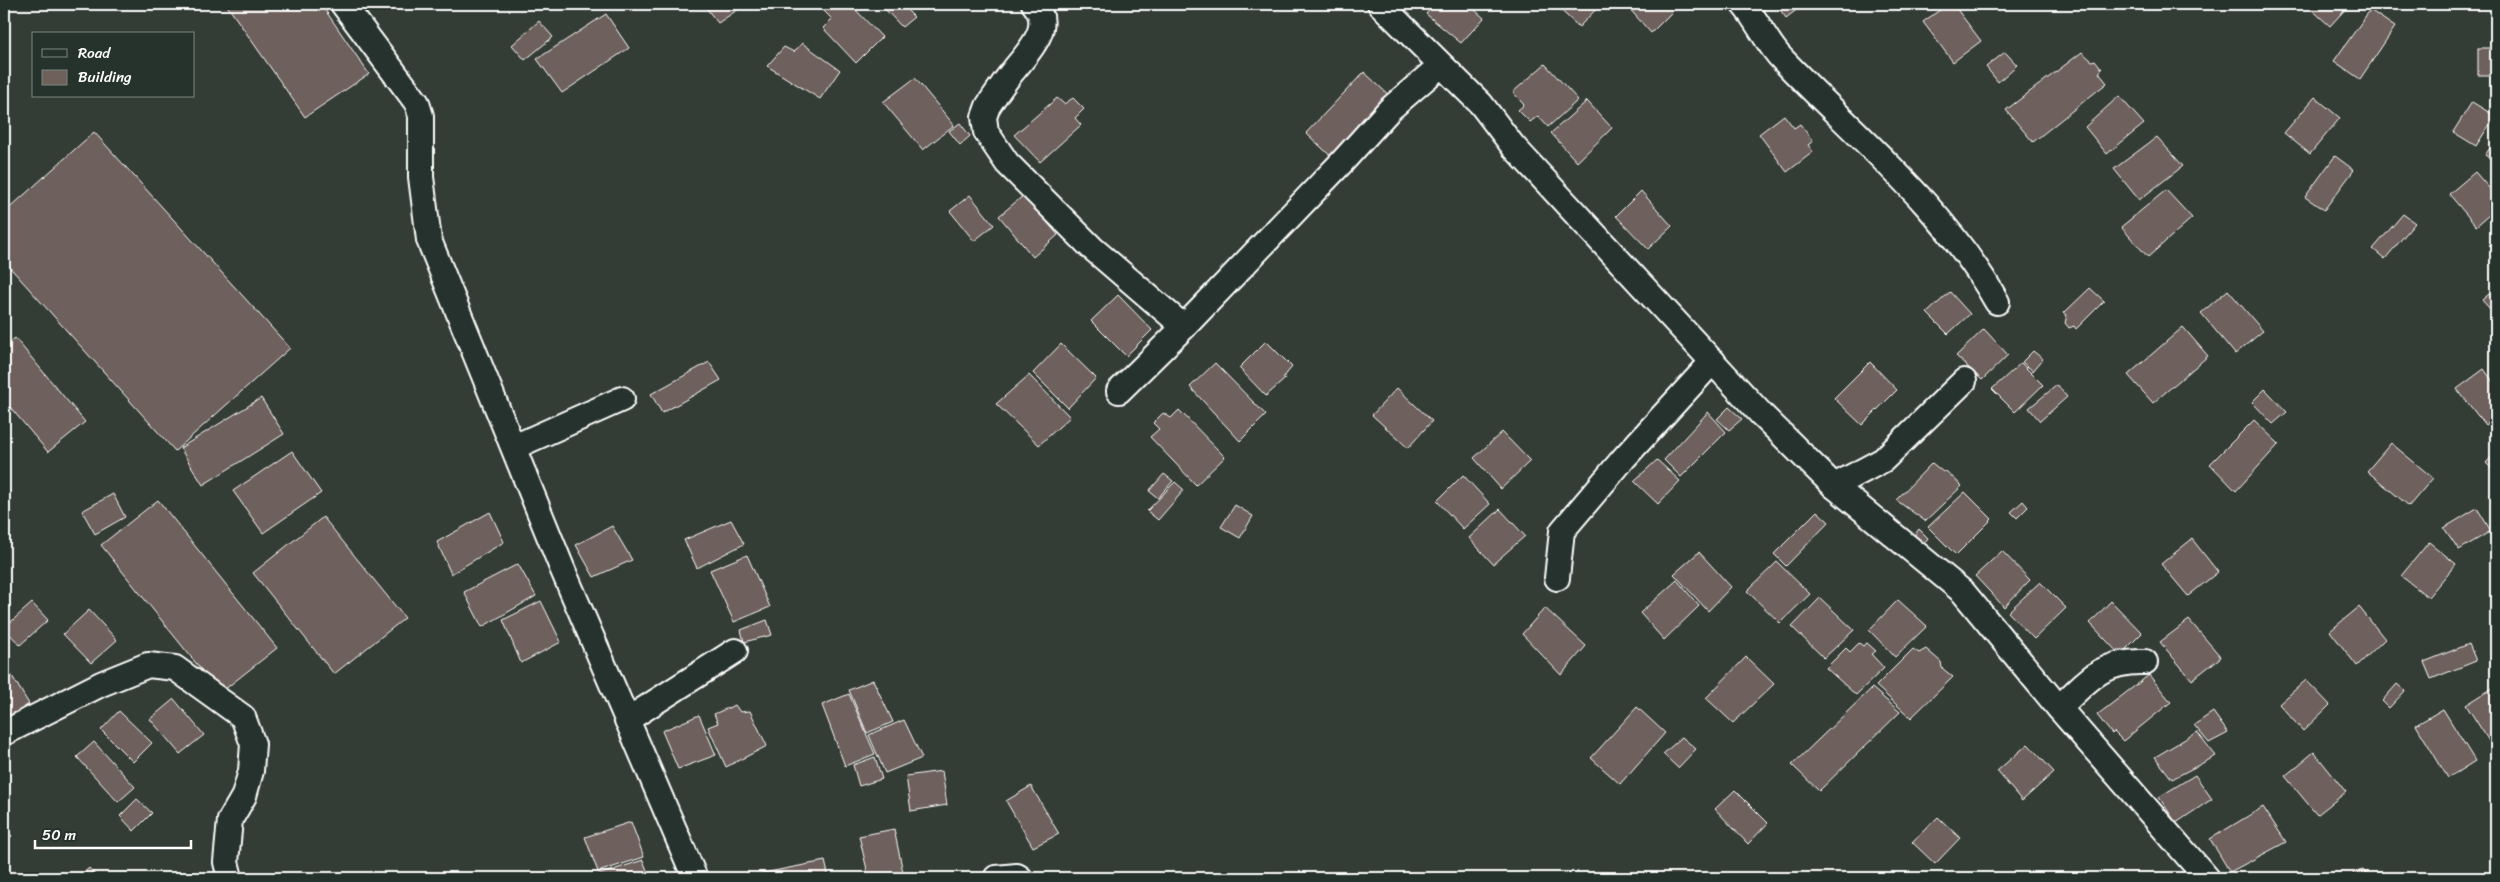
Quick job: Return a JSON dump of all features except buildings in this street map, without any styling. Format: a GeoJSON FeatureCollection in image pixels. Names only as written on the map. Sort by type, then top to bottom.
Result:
{"type":"FeatureCollection","features":[{"type":"Feature","properties":{"kind":"street"},"geometry":{"type":"LineString","coordinates":[[343,4],[418,103],[421,116],[421,178],[429,240],[694,878]]}},
{"type":"Feature","properties":{"kind":"street"},"geometry":{"type":"LineString","coordinates":[[1034,4],[1038,8],[1042,21],[1040,31],[1031,50],[988,106],[984,117],[986,132],[1007,163],[1092,248],[1184,328]]}},
{"type":"Feature","properties":{"kind":"street"},"geometry":{"type":"LineString","coordinates":[[1380,4],[1481,104],[1520,153],[1762,415],[1834,486],[1962,592],[2059,708],[2191,857],[2207,878]]}},
{"type":"Feature","properties":{"kind":"street"},"geometry":{"type":"LineString","coordinates":[[1743,4],[1781,58],[1946,226],[1982,276],[1997,302]]}},
{"type":"Feature","properties":{"kind":"street"},"geometry":{"type":"LineString","coordinates":[[1119,391],[1184,328],[1390,109],[1442,65]]}},
{"type":"Feature","properties":{"kind":"street"},"geometry":{"type":"LineString","coordinates":[[1557,578],[1562,531],[1624,458],[1713,361]]}},
{"type":"Feature","properties":{"kind":"street"},"geometry":{"type":"LineString","coordinates":[[1834,486],[1883,460],[1964,381]]}},
{"type":"Feature","properties":{"kind":"street"},"geometry":{"type":"LineString","coordinates":[[514,447],[622,399]]}},
{"type":"Feature","properties":{"kind":"street"},"geometry":{"type":"LineString","coordinates":[[627,720],[736,651]]}},
{"type":"Feature","properties":{"kind":"street"},"geometry":{"type":"LineString","coordinates":[[2059,708],[2093,675],[2108,666],[2129,662],[2145,662]]}},
{"type":"Feature","properties":{"kind":"street"},"geometry":{"type":"LineString","coordinates":[[4,733],[102,684],[148,665],[174,668],[243,717],[253,744],[251,771],[244,796],[230,820],[226,862],[230,878]]}},
{"type":"Feature","properties":{"kind":"street"},"geometry":{"type":"LineString","coordinates":[[996,878],[1017,876],[1020,878]]}}]}
